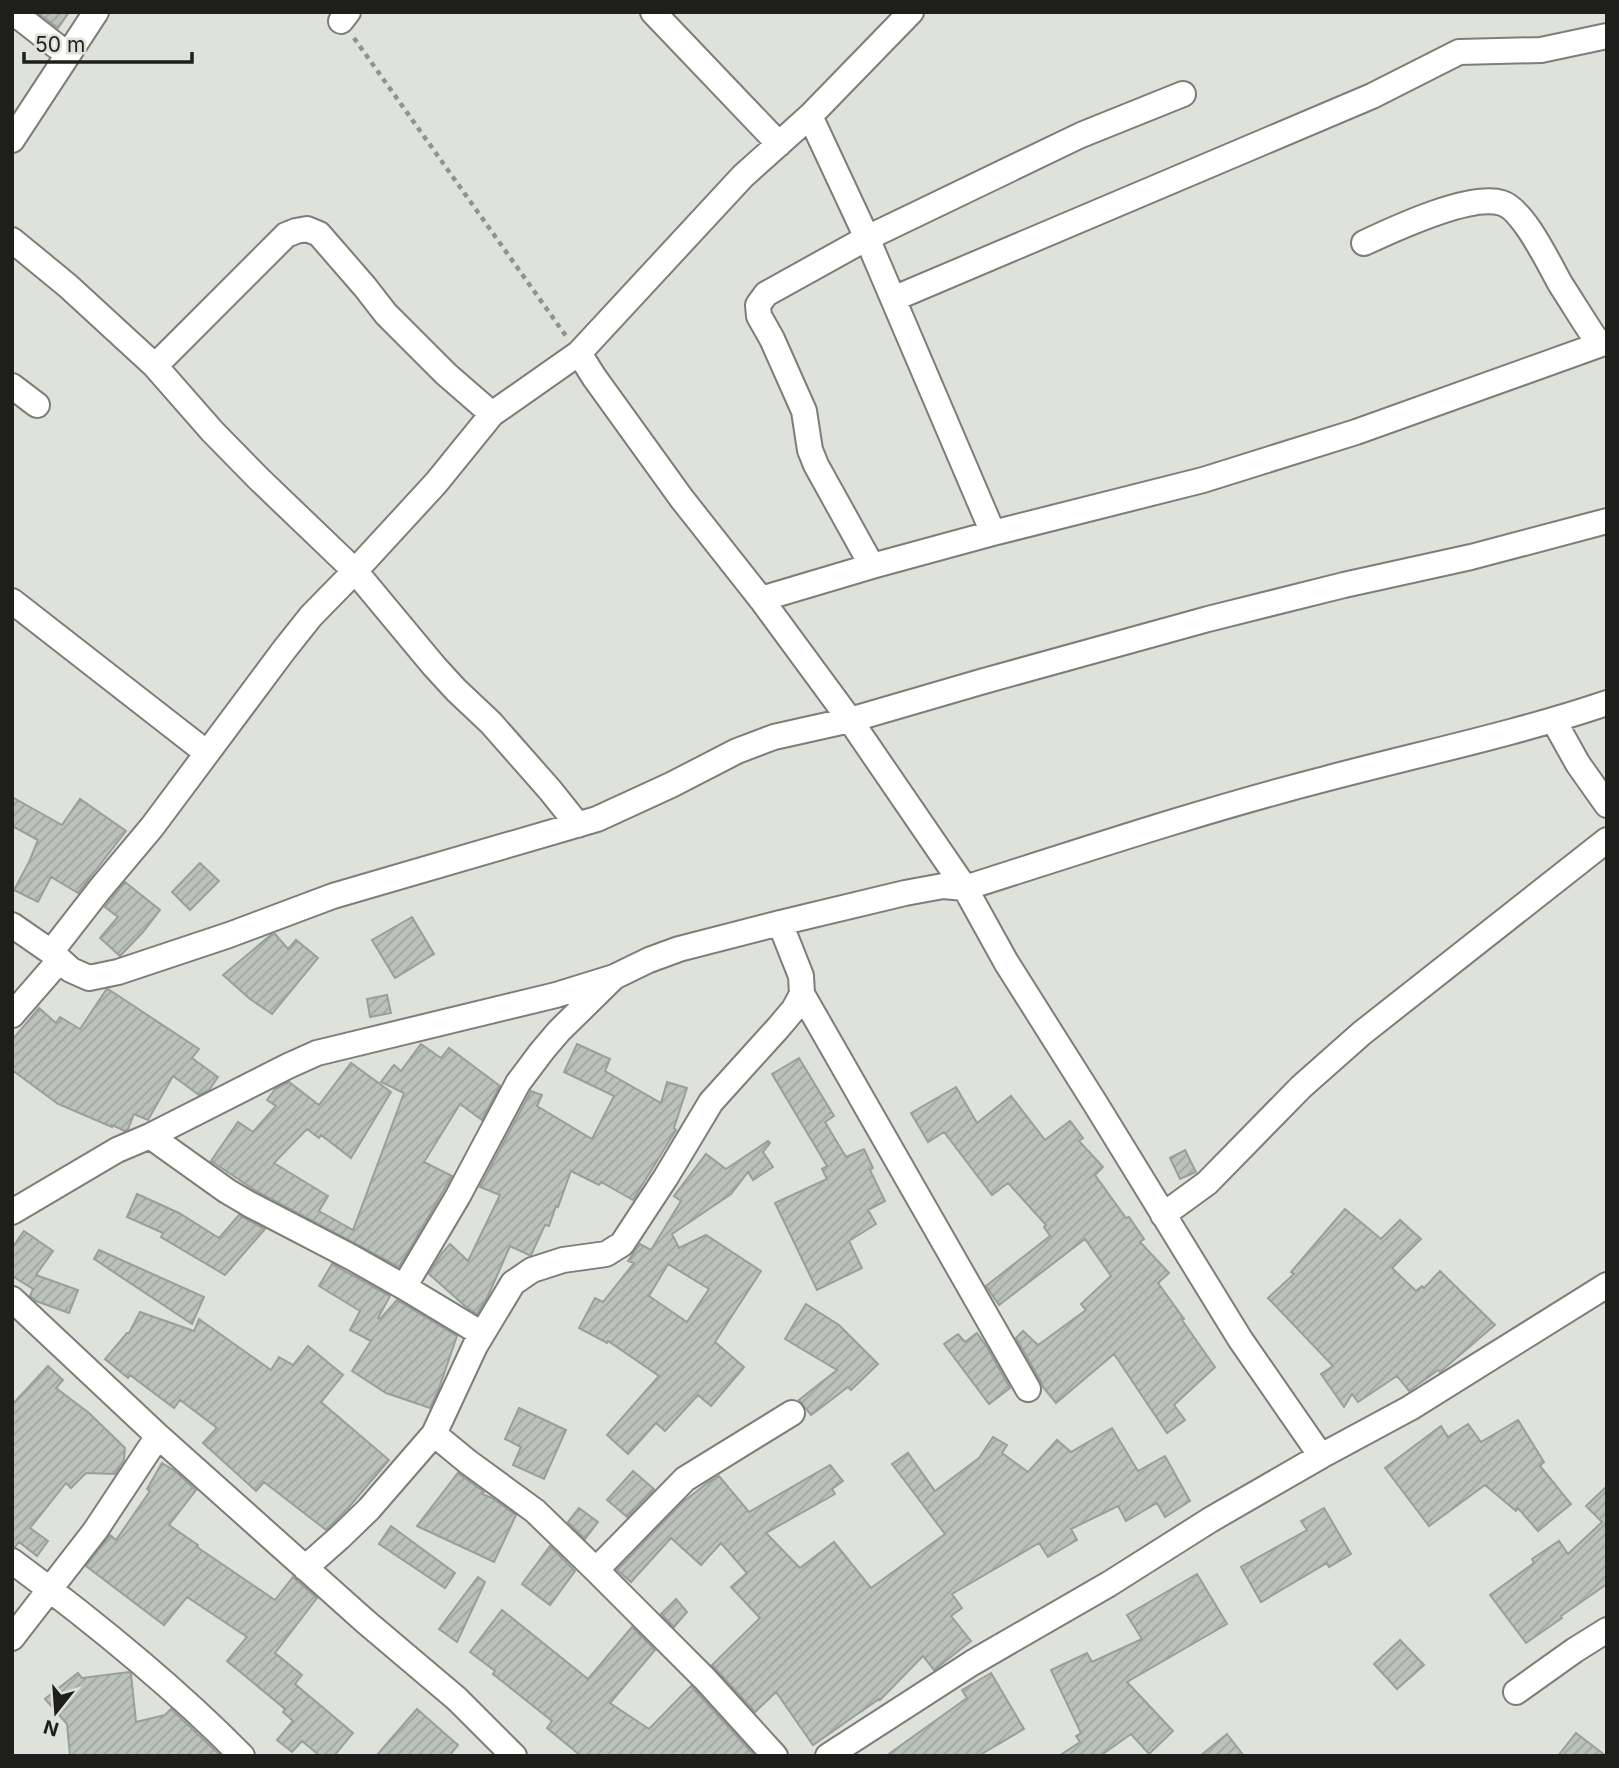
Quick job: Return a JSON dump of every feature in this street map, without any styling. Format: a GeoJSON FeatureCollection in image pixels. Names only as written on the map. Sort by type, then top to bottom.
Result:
{"type":"FeatureCollection","features":[{"type":"Feature","properties":{"kind":"street"},"geometry":{"type":"LineString","coordinates":[[13,12],[68,55]]}},
{"type":"Feature","properties":{"kind":"street"},"geometry":{"type":"LineString","coordinates":[[12,140],[96,12]]}},
{"type":"Feature","properties":{"kind":"street"},"geometry":{"type":"LineString","coordinates":[[653,12],[779,144]]}},
{"type":"Feature","properties":{"kind":"street"},"geometry":{"type":"LineString","coordinates":[[12,1015],[100,888],[152,827],[284,650],[312,616],[436,483],[492,414],[579,353],[743,176],[810,116],[911,12]]}},
{"type":"Feature","properties":{"kind":"street"},"geometry":{"type":"LineString","coordinates":[[893,299],[1372,96],[1458,52],[1541,50],[1607,36]]}},
{"type":"Feature","properties":{"kind":"street"},"geometry":{"type":"LineString","coordinates":[[872,566],[816,465],[810,450],[804,411],[759,316],[758,305],[766,294],[867,238],[1081,135],[1183,94]]}},
{"type":"Feature","properties":{"kind":"street"},"geometry":{"type":"LineString","coordinates":[[810,116],[867,238],[993,533]]}},
{"type":"Feature","properties":{"kind":"street"},"geometry":{"type":"LineString","coordinates":[[761,599],[993,533],[1203,480],[1330,440],[1603,343],[1534,237],[1517,214],[1504,203],[1486,201],[1460,206],[1409,222],[1364,243]]}},
{"type":"Feature","properties":{"kind":"street"},"geometry":{"type":"LineString","coordinates":[[155,366],[286,235],[307,229],[319,234],[386,314],[446,374],[492,414]]}},
{"type":"Feature","properties":{"kind":"street"},"geometry":{"type":"LineString","coordinates":[[12,240],[68,286],[155,366],[258,479],[355,571],[434,667],[491,723],[578,825]]}},
{"type":"Feature","properties":{"kind":"street"},"geometry":{"type":"LineString","coordinates":[[579,353],[682,499],[761,599],[850,720],[965,888],[1006,962],[1240,1339],[1321,1456]]}},
{"type":"Feature","properties":{"kind":"street"},"geometry":{"type":"LineString","coordinates":[[12,386],[37,405]]}},
{"type":"Feature","properties":{"kind":"street"},"geometry":{"type":"LineString","coordinates":[[12,925],[71,970],[89,978],[118,972],[229,935],[333,896],[597,819],[737,751],[774,737],[850,720],[1182,626],[1332,588],[1471,557],[1607,521]]}},
{"type":"Feature","properties":{"kind":"street"},"geometry":{"type":"LineString","coordinates":[[12,601],[207,753]]}},
{"type":"Feature","properties":{"kind":"street"},"geometry":{"type":"LineString","coordinates":[[12,1212],[117,1150],[317,1053],[556,995],[614,977],[679,949],[780,923],[905,893],[943,886],[965,888],[1143,831],[1323,779],[1554,721],[1607,703]]}},
{"type":"Feature","properties":{"kind":"street"},"geometry":{"type":"LineString","coordinates":[[1554,721],[1578,764],[1607,805]]}},
{"type":"Feature","properties":{"kind":"street"},"geometry":{"type":"LineString","coordinates":[[1163,1215],[1207,1182],[1301,1087],[1362,1033],[1607,840]]}},
{"type":"Feature","properties":{"kind":"street"},"geometry":{"type":"LineString","coordinates":[[780,923],[801,976],[802,994],[1028,1389]]}},
{"type":"Feature","properties":{"kind":"street"},"geometry":{"type":"LineString","coordinates":[[404,1287],[518,1083],[559,1031],[614,977]]}},
{"type":"Feature","properties":{"kind":"street"},"geometry":{"type":"LineString","coordinates":[[305,1568],[369,1509],[434,1434],[474,1346],[513,1283],[532,1270],[563,1260],[606,1254],[622,1244],[711,1102],[794,1009],[802,994]]}},
{"type":"Feature","properties":{"kind":"street"},"geometry":{"type":"LineString","coordinates":[[150,1136],[248,1204],[404,1287],[481,1334]]}},
{"type":"Feature","properties":{"kind":"street"},"geometry":{"type":"LineString","coordinates":[[828,1756],[972,1663],[1109,1584],[1210,1520],[1410,1408],[1607,1285]]}},
{"type":"Feature","properties":{"kind":"street"},"geometry":{"type":"LineString","coordinates":[[12,1299],[158,1436],[366,1622],[457,1699],[514,1756]]}},
{"type":"Feature","properties":{"kind":"street"},"geometry":{"type":"LineString","coordinates":[[596,1570],[685,1479],[792,1413]]}},
{"type":"Feature","properties":{"kind":"street"},"geometry":{"type":"LineString","coordinates":[[434,1434],[535,1511],[705,1679],[775,1756]]}},
{"type":"Feature","properties":{"kind":"street"},"geometry":{"type":"LineString","coordinates":[[12,1637],[95,1531],[158,1436]]}},
{"type":"Feature","properties":{"kind":"street"},"geometry":{"type":"LineString","coordinates":[[12,1561],[87,1616],[170,1687],[242,1756]]}},
{"type":"Feature","properties":{"kind":"street"},"geometry":{"type":"LineString","coordinates":[[1516,1692],[1607,1630]]}},
{"type":"Feature","properties":{"kind":"path"},"geometry":{"type":"LineString","coordinates":[[345,17],[579,353]]}},
{"type":"Feature","properties":{"kind":"building"},"geometry":{"type":"Polygon","coordinates":[[[37,12],[69,12],[58,28],[37,12]]]}},
{"type":"Feature","properties":{"kind":"building"},"geometry":{"type":"Polygon","coordinates":[[[12,797],[62,825],[80,799],[126,831],[78,893],[51,877],[38,902],[14,890],[38,840],[12,826],[12,797]]]}},
{"type":"Feature","properties":{"kind":"building"},"geometry":{"type":"Polygon","coordinates":[[[200,863],[219,881],[190,910],[172,892],[200,863]]]}},
{"type":"Feature","properties":{"kind":"building"},"geometry":{"type":"Polygon","coordinates":[[[125,882],[160,910],[120,956],[100,938],[118,917],[105,907],[125,882]]]}},
{"type":"Feature","properties":{"kind":"building"},"geometry":{"type":"Polygon","coordinates":[[[412,917],[434,954],[395,978],[372,940],[412,917]]]}},
{"type":"Feature","properties":{"kind":"building"},"geometry":{"type":"Polygon","coordinates":[[[275,934],[288,949],[296,940],[318,958],[272,1014],[223,975],[275,934]]]}},
{"type":"Feature","properties":{"kind":"building"},"geometry":{"type":"Polygon","coordinates":[[[108,989],[199,1049],[192,1058],[218,1077],[209,1090],[199,1095],[173,1076],[148,1120],[134,1114],[125,1131],[58,1104],[12,1070],[12,1040],[39,1008],[56,1023],[60,1017],[80,1029],[108,989]]]}},
{"type":"Feature","properties":{"kind":"building"},"geometry":{"type":"Polygon","coordinates":[[[387,995],[391,1013],[370,1017],[367,999],[387,995]]]}},
{"type":"Feature","properties":{"kind":"building"},"geometry":{"type":"Polygon","coordinates":[[[421,1044],[441,1058],[449,1048],[500,1086],[482,1120],[460,1104],[424,1162],[452,1176],[399,1267],[256,1191],[211,1161],[238,1122],[253,1132],[276,1106],[267,1100],[275,1089],[289,1082],[319,1105],[351,1063],[391,1092],[351,1158],[321,1135],[319,1138],[307,1129],[274,1163],[328,1196],[319,1211],[353,1230],[404,1093],[381,1082],[394,1065],[401,1071],[421,1044]]]}},
{"type":"Feature","properties":{"kind":"building"},"geometry":{"type":"Polygon","coordinates":[[[577,1044],[610,1059],[605,1071],[661,1103],[667,1082],[687,1088],[674,1128],[676,1130],[633,1200],[601,1182],[599,1185],[571,1171],[549,1226],[545,1225],[531,1255],[510,1246],[477,1314],[429,1274],[450,1244],[468,1261],[500,1195],[480,1187],[531,1091],[542,1095],[537,1106],[592,1139],[614,1096],[564,1072],[577,1044]]]}},
{"type":"Feature","properties":{"kind":"building"},"geometry":{"type":"Polygon","coordinates":[[[799,1058],[834,1116],[825,1122],[846,1157],[864,1149],[873,1168],[870,1170],[885,1201],[868,1210],[876,1224],[849,1241],[862,1268],[817,1290],[775,1203],[827,1179],[822,1169],[827,1166],[772,1074],[799,1058]]]}},
{"type":"Feature","properties":{"kind":"building"},"geometry":{"type":"Polygon","coordinates":[[[956,1087],[977,1123],[1011,1096],[1045,1140],[1070,1121],[1083,1138],[1079,1141],[1103,1167],[1095,1175],[1144,1239],[1140,1242],[1169,1273],[1158,1283],[1215,1367],[1174,1405],[1185,1420],[1167,1433],[1114,1354],[1056,1403],[1043,1387],[1016,1338],[1023,1331],[1038,1345],[1086,1310],[1081,1304],[1111,1276],[1085,1239],[999,1305],[986,1286],[1050,1236],[1044,1227],[1046,1225],[1008,1183],[992,1195],[944,1132],[928,1142],[911,1113],[956,1087]]]}},
{"type":"Feature","properties":{"kind":"building"},"geometry":{"type":"Polygon","coordinates":[[[768,1141],[770,1143],[763,1152],[773,1167],[753,1180],[748,1172],[731,1194],[672,1234],[679,1248],[706,1235],[761,1271],[715,1342],[744,1367],[711,1406],[698,1395],[665,1431],[656,1423],[628,1454],[607,1435],[659,1376],[608,1341],[607,1343],[579,1328],[595,1298],[603,1302],[634,1263],[628,1261],[640,1244],[651,1250],[681,1201],[674,1196],[706,1154],[726,1169],[768,1141]],[[668,1264],[649,1296],[687,1322],[709,1289],[668,1264]]]}},
{"type":"Feature","properties":{"kind":"building"},"geometry":{"type":"Polygon","coordinates":[[[1185,1150],[1196,1172],[1180,1179],[1170,1158],[1185,1150]]]}},
{"type":"Feature","properties":{"kind":"building"},"geometry":{"type":"Polygon","coordinates":[[[137,1194],[179,1213],[219,1238],[239,1215],[265,1229],[225,1275],[161,1237],[163,1233],[127,1217],[137,1194]]]}},
{"type":"Feature","properties":{"kind":"building"},"geometry":{"type":"Polygon","coordinates":[[[1345,1209],[1381,1239],[1400,1220],[1421,1239],[1392,1268],[1416,1291],[1422,1286],[1424,1288],[1440,1271],[1495,1325],[1440,1372],[1438,1370],[1409,1391],[1397,1376],[1358,1402],[1352,1394],[1344,1407],[1321,1374],[1333,1366],[1268,1298],[1294,1274],[1291,1272],[1345,1209]]]}},
{"type":"Feature","properties":{"kind":"building"},"geometry":{"type":"Polygon","coordinates":[[[24,1231],[53,1251],[36,1275],[78,1290],[69,1313],[36,1301],[30,1296],[33,1289],[12,1276],[12,1248],[24,1231]]]}},
{"type":"Feature","properties":{"kind":"building"},"geometry":{"type":"Polygon","coordinates":[[[99,1250],[204,1297],[192,1324],[94,1259],[99,1250]]]}},
{"type":"Feature","properties":{"kind":"building"},"geometry":{"type":"Polygon","coordinates":[[[332,1264],[390,1296],[378,1318],[380,1319],[397,1300],[457,1336],[430,1408],[386,1393],[352,1371],[371,1341],[350,1330],[360,1311],[319,1286],[332,1264]]]}},
{"type":"Feature","properties":{"kind":"building"},"geometry":{"type":"Polygon","coordinates":[[[806,1304],[839,1325],[878,1364],[851,1390],[848,1387],[811,1415],[799,1400],[837,1370],[785,1339],[806,1304]]]}},
{"type":"Feature","properties":{"kind":"building"},"geometry":{"type":"Polygon","coordinates":[[[140,1312],[194,1331],[199,1319],[271,1370],[279,1357],[293,1365],[308,1346],[343,1375],[321,1402],[389,1460],[326,1530],[264,1482],[256,1491],[203,1443],[217,1428],[180,1400],[174,1408],[130,1375],[128,1378],[105,1359],[129,1333],[140,1312]]]}},
{"type":"Feature","properties":{"kind":"building"},"geometry":{"type":"Polygon","coordinates":[[[977,1333],[1010,1388],[989,1404],[944,1344],[958,1334],[965,1342],[977,1333]]]}},
{"type":"Feature","properties":{"kind":"building"},"geometry":{"type":"Polygon","coordinates":[[[48,1366],[63,1380],[56,1388],[89,1413],[125,1448],[124,1460],[115,1474],[86,1473],[71,1488],[66,1483],[30,1528],[48,1541],[37,1556],[19,1542],[15,1547],[12,1546],[12,1405],[48,1366]]]}},
{"type":"Feature","properties":{"kind":"building"},"geometry":{"type":"Polygon","coordinates":[[[519,1408],[566,1430],[544,1479],[513,1465],[521,1447],[505,1439],[519,1408]]]}},
{"type":"Feature","properties":{"kind":"building"},"geometry":{"type":"Polygon","coordinates":[[[1518,1420],[1544,1462],[1540,1466],[1571,1504],[1538,1531],[1518,1508],[1516,1511],[1485,1485],[1429,1526],[1385,1468],[1441,1426],[1448,1437],[1468,1424],[1481,1442],[1518,1420]]]}},
{"type":"Feature","properties":{"kind":"building"},"geometry":{"type":"Polygon","coordinates":[[[1112,1428],[1138,1471],[1165,1456],[1190,1501],[1165,1517],[1157,1503],[1126,1521],[1118,1506],[1071,1529],[1077,1540],[1048,1557],[1039,1543],[952,1594],[962,1608],[951,1616],[971,1641],[934,1670],[923,1656],[880,1700],[813,1745],[776,1692],[755,1712],[712,1665],[760,1618],[731,1587],[747,1573],[721,1543],[701,1565],[671,1538],[631,1582],[617,1570],[683,1502],[719,1476],[749,1512],[830,1465],[843,1481],[832,1489],[835,1494],[766,1533],[800,1568],[834,1542],[871,1588],[945,1534],[892,1464],[908,1453],[935,1491],[979,1458],[993,1437],[1007,1445],[1002,1453],[1028,1472],[1057,1440],[1071,1452],[1112,1428]]]}},
{"type":"Feature","properties":{"kind":"building"},"geometry":{"type":"Polygon","coordinates":[[[162,1463],[196,1490],[169,1525],[275,1600],[293,1577],[317,1598],[275,1653],[302,1675],[295,1684],[353,1733],[334,1756],[320,1756],[302,1741],[292,1752],[277,1740],[293,1721],[283,1712],[285,1709],[227,1661],[247,1637],[187,1597],[164,1625],[86,1566],[110,1535],[116,1540],[150,1491],[147,1489],[162,1463]]]}},
{"type":"Feature","properties":{"kind":"building"},"geometry":{"type":"Polygon","coordinates":[[[633,1471],[654,1489],[627,1517],[607,1500],[633,1471]]]}},
{"type":"Feature","properties":{"kind":"building"},"geometry":{"type":"Polygon","coordinates":[[[458,1473],[484,1492],[482,1494],[516,1515],[494,1562],[417,1526],[458,1473]]]}},
{"type":"Feature","properties":{"kind":"building"},"geometry":{"type":"Polygon","coordinates":[[[1607,1486],[1607,1584],[1526,1643],[1490,1595],[1534,1563],[1532,1559],[1559,1541],[1568,1554],[1602,1522],[1586,1506],[1607,1486]]]}},
{"type":"Feature","properties":{"kind":"building"},"geometry":{"type":"Polygon","coordinates":[[[579,1508],[598,1522],[585,1539],[568,1522],[579,1508]]]}},
{"type":"Feature","properties":{"kind":"building"},"geometry":{"type":"Polygon","coordinates":[[[1324,1508],[1351,1554],[1329,1567],[1327,1563],[1261,1602],[1241,1567],[1307,1530],[1301,1521],[1324,1508]]]}},
{"type":"Feature","properties":{"kind":"building"},"geometry":{"type":"Polygon","coordinates":[[[391,1526],[455,1573],[445,1588],[379,1544],[391,1526]]]}},
{"type":"Feature","properties":{"kind":"building"},"geometry":{"type":"Polygon","coordinates":[[[550,1546],[575,1571],[550,1605],[522,1584],[550,1546]]]}},
{"type":"Feature","properties":{"kind":"building"},"geometry":{"type":"Polygon","coordinates":[[[1197,1574],[1227,1624],[1127,1682],[1173,1731],[1149,1754],[1131,1734],[1100,1756],[1059,1756],[1080,1742],[1076,1736],[1081,1733],[1051,1670],[1087,1653],[1092,1662],[1142,1639],[1127,1615],[1197,1574]]]}},
{"type":"Feature","properties":{"kind":"building"},"geometry":{"type":"Polygon","coordinates":[[[478,1577],[485,1582],[457,1642],[439,1629],[478,1577]]]}},
{"type":"Feature","properties":{"kind":"building"},"geometry":{"type":"Polygon","coordinates":[[[676,1599],[687,1612],[674,1627],[661,1614],[676,1599]]]}},
{"type":"Feature","properties":{"kind":"building"},"geometry":{"type":"Polygon","coordinates":[[[502,1610],[588,1679],[632,1627],[655,1650],[610,1703],[649,1729],[691,1686],[755,1756],[581,1756],[547,1728],[552,1721],[470,1652],[502,1610]]]}},
{"type":"Feature","properties":{"kind":"building"},"geometry":{"type":"Polygon","coordinates":[[[1400,1640],[1424,1665],[1397,1689],[1374,1664],[1400,1640]]]}},
{"type":"Feature","properties":{"kind":"building"},"geometry":{"type":"Polygon","coordinates":[[[129,1672],[136,1722],[165,1715],[171,1709],[221,1756],[70,1756],[67,1724],[45,1699],[78,1673],[82,1678],[129,1672]]]}},
{"type":"Feature","properties":{"kind":"building"},"geometry":{"type":"Polygon","coordinates":[[[991,1673],[1024,1729],[978,1756],[886,1756],[967,1698],[962,1690],[991,1673]]]}},
{"type":"Feature","properties":{"kind":"building"},"geometry":{"type":"Polygon","coordinates":[[[417,1709],[458,1745],[449,1756],[376,1756],[417,1709]]]}},
{"type":"Feature","properties":{"kind":"building"},"geometry":{"type":"Polygon","coordinates":[[[1576,1733],[1606,1756],[1558,1756],[1576,1733]]]}},
{"type":"Feature","properties":{"kind":"building"},"geometry":{"type":"Polygon","coordinates":[[[1227,1734],[1244,1756],[1200,1756],[1227,1734]]]}}]}
